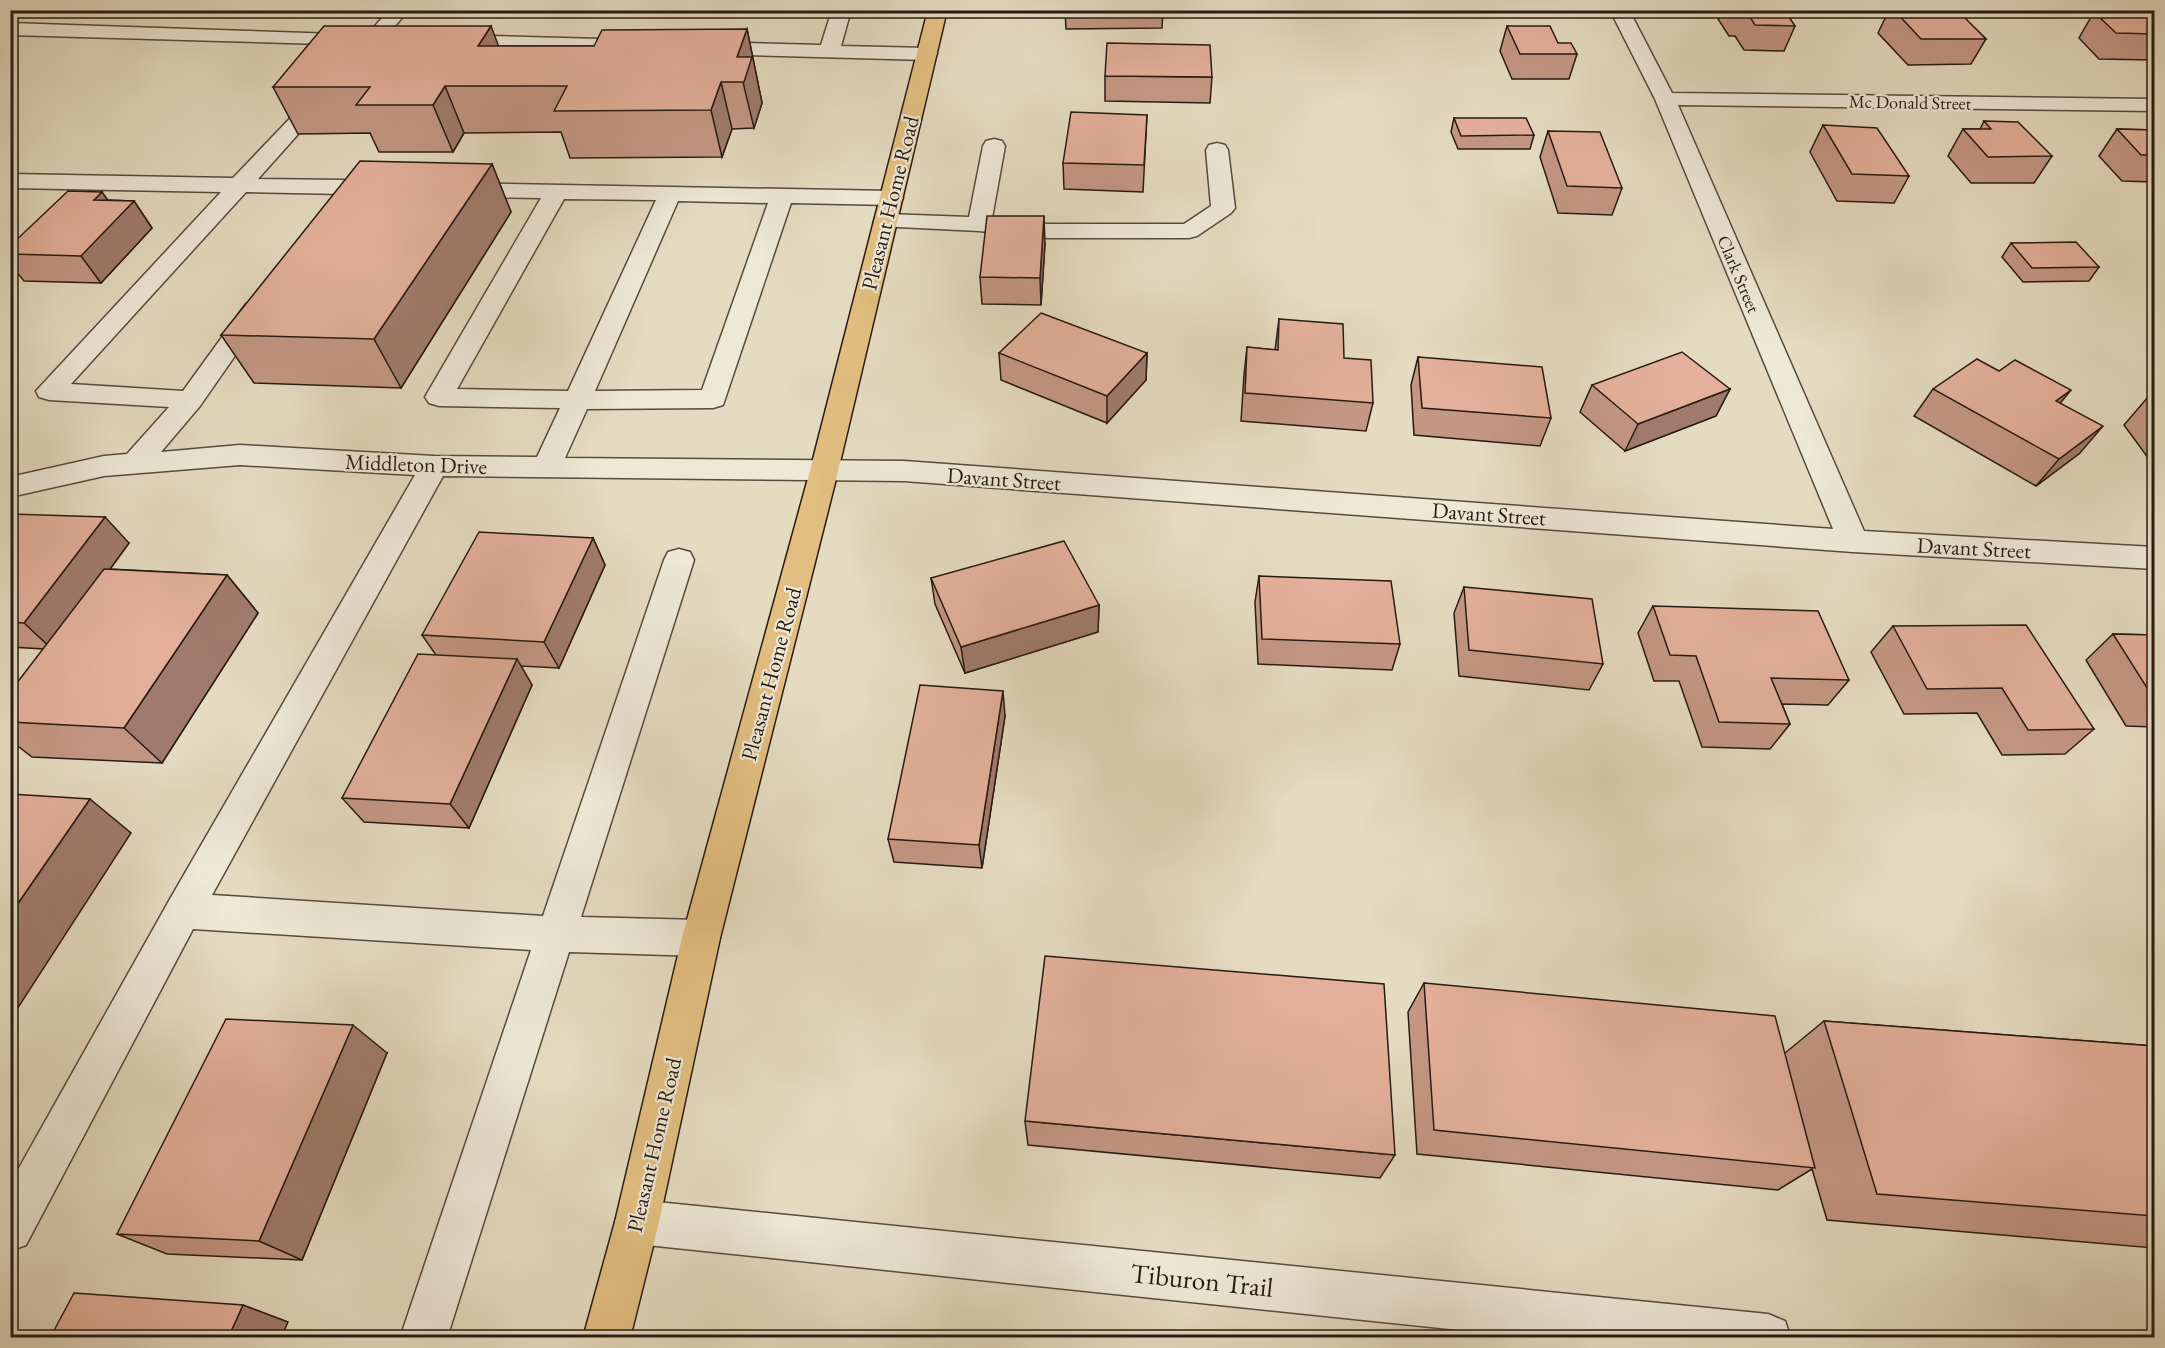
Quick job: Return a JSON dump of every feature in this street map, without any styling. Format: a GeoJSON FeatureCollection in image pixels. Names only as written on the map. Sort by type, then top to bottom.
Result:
{"type":"FeatureCollection","features":[{"type":"Feature","properties":{"kind":"main road","name":"Pleasant Home Road"},"geometry":{"type":"LineString","coordinates":[[606,1338],[637,1222],[701,938],[824,471],[938,10]]}},
{"type":"Feature","properties":{"kind":"street"},"geometry":{"type":"LineString","coordinates":[[190,400],[50,391],[238,187],[386,40],[399,10]]}},
{"type":"Feature","properties":{"kind":"street"},"geometry":{"type":"LineString","coordinates":[[829,52],[842,10]]}},
{"type":"Feature","properties":{"kind":"street","name":"Clark Street"},"geometry":{"type":"LineString","coordinates":[[1618,10],[1665,99],[1853,541]]}},
{"type":"Feature","properties":{"kind":"street"},"geometry":{"type":"LineString","coordinates":[[10,29],[386,40]]}},
{"type":"Feature","properties":{"kind":"street"},"geometry":{"type":"LineString","coordinates":[[434,41],[661,47]]}},
{"type":"Feature","properties":{"kind":"street"},"geometry":{"type":"LineString","coordinates":[[685,48],[927,54]]}},
{"type":"Feature","properties":{"kind":"street","name":"Mc Donald Street"},"geometry":{"type":"LineString","coordinates":[[1665,99],[2154,105]]}},
{"type":"Feature","properties":{"kind":"street"},"geometry":{"type":"LineString","coordinates":[[979,224],[994,146]]}},
{"type":"Feature","properties":{"kind":"street"},"geometry":{"type":"LineString","coordinates":[[438,189],[782,196],[889,209],[979,224],[1048,231],[1189,231],[1223,208],[1217,150]]}},
{"type":"Feature","properties":{"kind":"street"},"geometry":{"type":"LineString","coordinates":[[10,181],[367,188]]}},
{"type":"Feature","properties":{"kind":"street"},"geometry":{"type":"LineString","coordinates":[[329,207],[343,188]]}},
{"type":"Feature","properties":{"kind":"street"},"geometry":{"type":"LineString","coordinates":[[556,192],[439,397],[578,400],[713,399],[782,196]]}},
{"type":"Feature","properties":{"kind":"street"},"geometry":{"type":"LineString","coordinates":[[547,467],[670,194]]}},
{"type":"Feature","properties":{"kind":"street"},"geometry":{"type":"LineString","coordinates":[[136,464],[190,400],[266,294]]}},
{"type":"Feature","properties":{"kind":"street","name":"Middleton Drive"},"geometry":{"type":"LineString","coordinates":[[10,487],[104,466],[240,455],[434,466],[824,471]]}},
{"type":"Feature","properties":{"kind":"street"},"geometry":{"type":"LineString","coordinates":[[10,1229],[183,911],[434,466]]}},
{"type":"Feature","properties":{"kind":"street","name":"Davant Street"},"geometry":{"type":"LineString","coordinates":[[824,471],[904,471],[1853,541],[2154,558]]}},
{"type":"Feature","properties":{"kind":"street"},"geometry":{"type":"LineString","coordinates":[[423,1338],[678,560]]}},
{"type":"Feature","properties":{"kind":"street"},"geometry":{"type":"LineString","coordinates":[[183,911],[554,934],[701,938]]}},
{"type":"Feature","properties":{"kind":"street","name":"Tiburon Trail"},"geometry":{"type":"LineString","coordinates":[[637,1222],[1768,1338]]}},
{"type":"Feature","properties":{"kind":"building"},"geometry":{"type":"Polygon","coordinates":[[[1743,10],[1784,10],[1795,26],[1755,25],[1743,10]]]}},
{"type":"Feature","properties":{"kind":"building"},"geometry":{"type":"Polygon","coordinates":[[[1894,10],[1957,10],[1986,39],[1921,39],[1894,10]]]}},
{"type":"Feature","properties":{"kind":"building"},"geometry":{"type":"Polygon","coordinates":[[[2094,12],[2154,13],[2154,34],[2116,33],[2094,12]]]}},
{"type":"Feature","properties":{"kind":"building"},"geometry":{"type":"Polygon","coordinates":[[[324,26],[491,26],[478,46],[594,46],[602,30],[747,29],[737,57],[752,57],[744,82],[721,82],[711,110],[554,111],[567,86],[445,86],[433,105],[356,105],[370,87],[273,87],[324,26]]]}},
{"type":"Feature","properties":{"kind":"building"},"geometry":{"type":"Polygon","coordinates":[[[1507,26],[1550,26],[1558,43],[1571,43],[1577,54],[1520,54],[1507,26]]]}},
{"type":"Feature","properties":{"kind":"building"},"geometry":{"type":"Polygon","coordinates":[[[1107,43],[1210,45],[1212,77],[1105,76],[1107,43]]]}},
{"type":"Feature","properties":{"kind":"building"},"geometry":{"type":"Polygon","coordinates":[[[1071,112],[1147,115],[1144,165],[1063,163],[1071,112]]]}},
{"type":"Feature","properties":{"kind":"building"},"geometry":{"type":"Polygon","coordinates":[[[1454,118],[1526,118],[1534,135],[1461,136],[1454,118]]]}},
{"type":"Feature","properties":{"kind":"building"},"geometry":{"type":"Polygon","coordinates":[[[1984,121],[2018,122],[2052,156],[1988,157],[1963,129],[1991,129],[1984,121]]]}},
{"type":"Feature","properties":{"kind":"building"},"geometry":{"type":"Polygon","coordinates":[[[1823,125],[1877,128],[1909,176],[1852,174],[1823,125]]]}},
{"type":"Feature","properties":{"kind":"building"},"geometry":{"type":"Polygon","coordinates":[[[2117,129],[2154,130],[2154,155],[2141,155],[2117,129]]]}},
{"type":"Feature","properties":{"kind":"building"},"geometry":{"type":"Polygon","coordinates":[[[1548,131],[1600,132],[1622,188],[1567,186],[1548,131]]]}},
{"type":"Feature","properties":{"kind":"building"},"geometry":{"type":"Polygon","coordinates":[[[360,161],[492,164],[374,339],[221,335],[360,161]]]}},
{"type":"Feature","properties":{"kind":"building"},"geometry":{"type":"Polygon","coordinates":[[[68,191],[102,192],[94,200],[134,201],[81,256],[10,254],[10,246],[68,191]]]}},
{"type":"Feature","properties":{"kind":"building"},"geometry":{"type":"Polygon","coordinates":[[[987,216],[1044,216],[1040,278],[980,277],[987,216]]]}},
{"type":"Feature","properties":{"kind":"building"},"geometry":{"type":"Polygon","coordinates":[[[2076,242],[2099,267],[2032,268],[2011,243],[2076,242]]]}},
{"type":"Feature","properties":{"kind":"building"},"geometry":{"type":"Polygon","coordinates":[[[1041,313],[1147,353],[1107,396],[999,353],[1041,313]]]}},
{"type":"Feature","properties":{"kind":"building"},"geometry":{"type":"Polygon","coordinates":[[[1279,319],[1343,324],[1344,358],[1371,360],[1373,403],[1245,393],[1247,347],[1278,350],[1279,319]]]}},
{"type":"Feature","properties":{"kind":"building"},"geometry":{"type":"Polygon","coordinates":[[[1682,352],[1730,389],[1638,424],[1592,385],[1682,352]]]}},
{"type":"Feature","properties":{"kind":"building"},"geometry":{"type":"Polygon","coordinates":[[[1418,357],[1542,367],[1551,418],[1422,408],[1418,357]]]}},
{"type":"Feature","properties":{"kind":"building"},"geometry":{"type":"Polygon","coordinates":[[[1977,359],[1999,371],[2015,360],[2071,390],[2056,401],[2103,426],[2059,459],[1933,389],[1977,359]]]}},
{"type":"Feature","properties":{"kind":"building"},"geometry":{"type":"Polygon","coordinates":[[[2148,397],[2154,398],[2154,406],[2148,397]]]}},
{"type":"Feature","properties":{"kind":"building"},"geometry":{"type":"Polygon","coordinates":[[[10,514],[105,517],[24,623],[10,622],[10,514]]]}},
{"type":"Feature","properties":{"kind":"building"},"geometry":{"type":"Polygon","coordinates":[[[479,532],[593,538],[544,642],[422,635],[479,532]]]}},
{"type":"Feature","properties":{"kind":"building"},"geometry":{"type":"Polygon","coordinates":[[[1064,541],[1099,605],[961,647],[931,578],[1064,541]]]}},
{"type":"Feature","properties":{"kind":"building"},"geometry":{"type":"Polygon","coordinates":[[[104,569],[227,575],[124,728],[10,722],[10,692],[104,569]]]}},
{"type":"Feature","properties":{"kind":"building"},"geometry":{"type":"Polygon","coordinates":[[[1259,576],[1391,581],[1400,644],[1262,639],[1259,576]]]}},
{"type":"Feature","properties":{"kind":"building"},"geometry":{"type":"Polygon","coordinates":[[[1464,587],[1592,599],[1603,664],[1469,650],[1464,587]]]}},
{"type":"Feature","properties":{"kind":"building"},"geometry":{"type":"Polygon","coordinates":[[[1653,606],[1818,611],[1849,680],[1771,678],[1790,724],[1719,722],[1696,656],[1670,655],[1653,606]]]}},
{"type":"Feature","properties":{"kind":"building"},"geometry":{"type":"Polygon","coordinates":[[[2026,625],[2094,729],[2028,730],[2002,688],[1927,689],[1893,626],[2026,625]]]}},
{"type":"Feature","properties":{"kind":"building"},"geometry":{"type":"Polygon","coordinates":[[[2113,634],[2154,635],[2154,699],[2113,634]]]}},
{"type":"Feature","properties":{"kind":"building"},"geometry":{"type":"Polygon","coordinates":[[[418,654],[517,659],[450,804],[342,798],[418,654]]]}},
{"type":"Feature","properties":{"kind":"building"},"geometry":{"type":"Polygon","coordinates":[[[920,685],[1003,691],[979,845],[888,839],[920,685]]]}},
{"type":"Feature","properties":{"kind":"building"},"geometry":{"type":"Polygon","coordinates":[[[10,794],[90,799],[10,915],[10,794]]]}},
{"type":"Feature","properties":{"kind":"building"},"geometry":{"type":"Polygon","coordinates":[[[1045,956],[1384,984],[1395,1155],[1025,1121],[1045,956]]]}},
{"type":"Feature","properties":{"kind":"building"},"geometry":{"type":"Polygon","coordinates":[[[1424,983],[1775,1016],[1815,1168],[1434,1130],[1424,983]]]}},
{"type":"Feature","properties":{"kind":"building"},"geometry":{"type":"Polygon","coordinates":[[[226,1019],[353,1025],[259,1241],[117,1234],[226,1019]]]}},
{"type":"Feature","properties":{"kind":"building"},"geometry":{"type":"Polygon","coordinates":[[[1824,1021],[2154,1046],[2154,1216],[1877,1194],[1824,1021]]]}},
{"type":"Feature","properties":{"kind":"building"},"geometry":{"type":"Polygon","coordinates":[[[74,1293],[243,1305],[228,1338],[50,1338],[74,1293]]]}}]}
